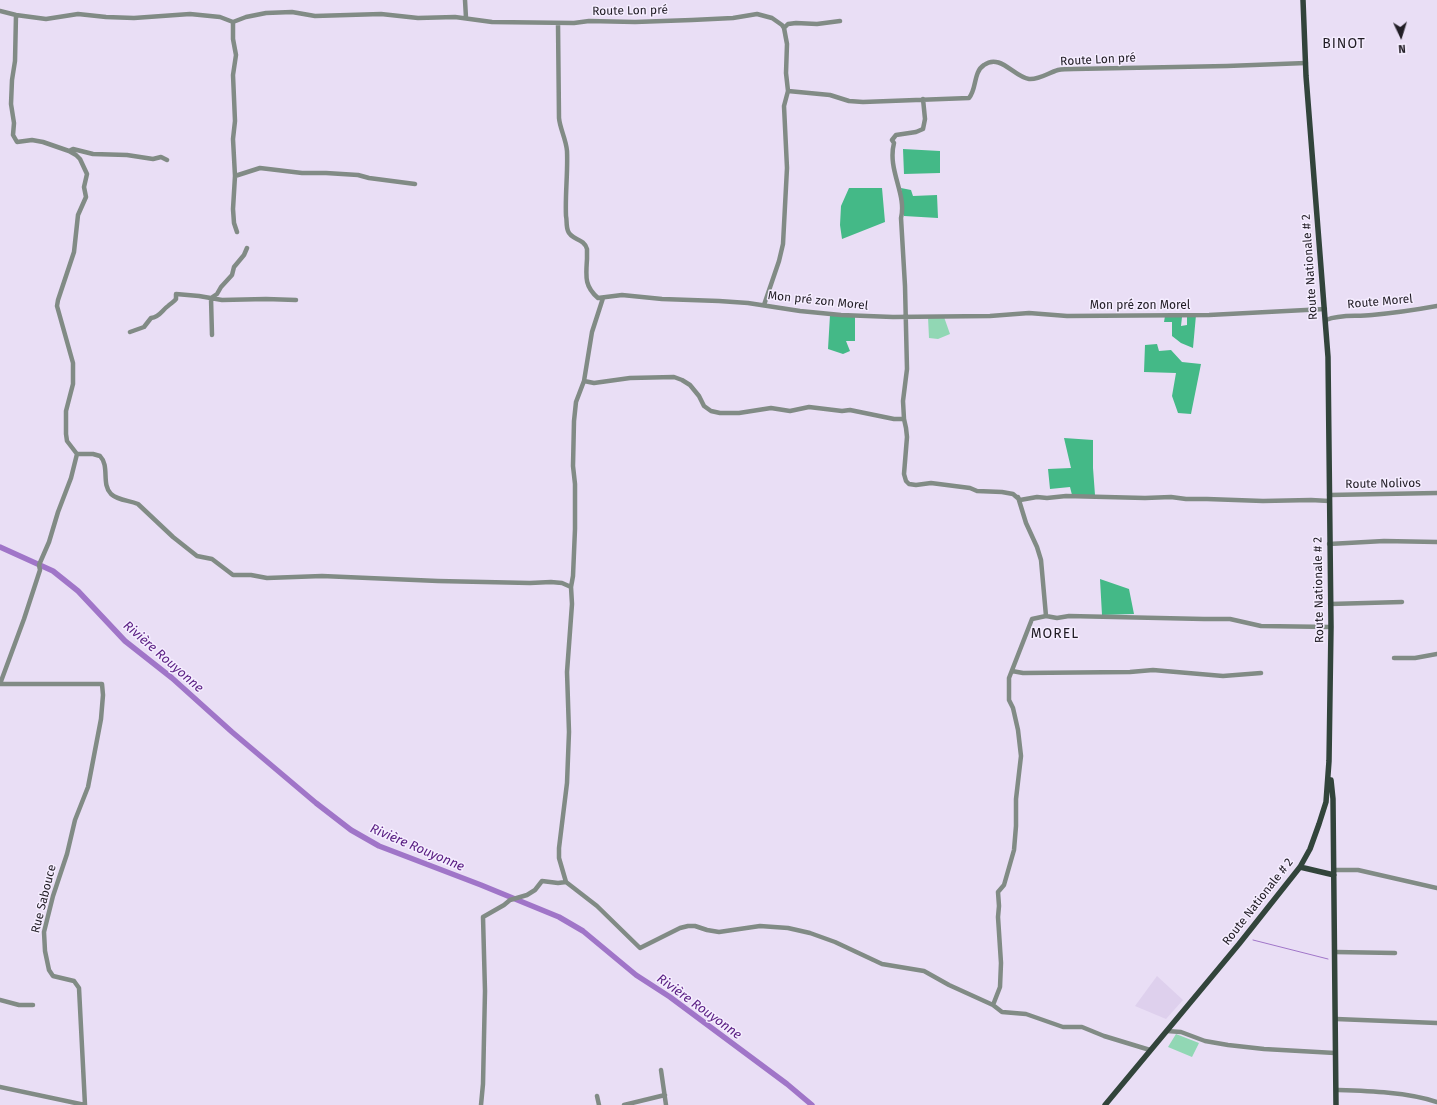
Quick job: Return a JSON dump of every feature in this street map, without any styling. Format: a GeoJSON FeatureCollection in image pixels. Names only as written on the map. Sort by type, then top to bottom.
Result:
{"type":"FeatureCollection","features":[{"type":"Feature","properties":{"kind":"main road","name":"Route Nationale # 2"},"geometry":{"type":"LineString","coordinates":[[1105,1105],[1300,867],[1310,849],[1323,813],[1328,783],[1329,761],[1331,627],[1329,544],[1329,408],[1326,320],[1306,63],[1303,0]]}},
{"type":"Feature","properties":{"kind":"main road"},"geometry":{"type":"LineString","coordinates":[[1329,761],[1333,799],[1336,1105]]}},
{"type":"Feature","properties":{"kind":"main road"},"geometry":{"type":"LineString","coordinates":[[1300,867],[1334,873]]}},
{"type":"Feature","properties":{"kind":"street"},"geometry":{"type":"LineString","coordinates":[[465,0],[466,18]]}},
{"type":"Feature","properties":{"kind":"street"},"geometry":{"type":"LineString","coordinates":[[0,11],[46,19],[78,14],[134,18],[190,14],[220,17],[233,22],[236,55],[232,75],[235,121],[233,139],[235,176],[233,210],[237,232]]}},
{"type":"Feature","properties":{"kind":"street","name":"Route Lon pré"},"geometry":{"type":"LineString","coordinates":[[233,22],[246,17],[266,13],[292,12],[315,16],[381,14],[418,18],[455,17],[492,22],[558,23],[692,20],[733,18],[757,14],[772,18],[784,28]]}},
{"type":"Feature","properties":{"kind":"street"},"geometry":{"type":"LineString","coordinates":[[16,15],[15,61],[12,80],[11,104],[14,123],[13,135],[16,142],[32,140],[44,142],[69,151],[76,155],[80,160],[87,174],[84,187],[86,197],[78,215],[74,252],[57,306],[73,363],[73,384],[66,411],[66,434],[67,441],[77,454]]}},
{"type":"Feature","properties":{"kind":"street"},"geometry":{"type":"LineString","coordinates":[[764,305],[779,261],[783,244],[787,168],[784,106],[788,91],[786,74],[787,44],[784,28],[788,24],[796,23],[817,24],[840,21]]}},
{"type":"Feature","properties":{"kind":"street"},"geometry":{"type":"LineString","coordinates":[[558,23],[559,118],[560,128],[567,149],[567,229],[571,236],[582,241],[587,250],[586,270],[588,286],[591,292],[598,298],[604,298],[592,332],[584,381],[576,402],[574,421],[572,466],[575,484],[575,557],[570,587],[572,604],[567,672],[567,783],[559,848],[559,858],[566,882],[597,906],[640,948],[680,928],[688,926],[695,926],[719,932],[760,926],[788,928],[810,933],[835,942],[882,964],[924,971],[950,985],[993,1004],[1002,1012],[1026,1014],[1063,1027],[1082,1027],[1104,1036],[1150,1050]]}},
{"type":"Feature","properties":{"kind":"street","name":"Route Lon pré"},"geometry":{"type":"LineString","coordinates":[[788,91],[863,102],[969,98],[972,95],[976,76],[984,64],[989,62],[1004,64],[1018,76],[1030,79],[1038,78],[1058,70],[1074,69],[1306,63]]}},
{"type":"Feature","properties":{"kind":"street"},"geometry":{"type":"LineString","coordinates":[[923,99],[925,119],[923,129],[916,132],[896,135],[892,140],[894,143],[892,165],[901,197],[906,317],[907,369],[903,401],[907,437],[904,474],[906,481],[909,484],[916,485],[931,483],[970,488],[978,491],[1002,492],[1013,494],[1018,498],[1041,560],[1046,616]]}},
{"type":"Feature","properties":{"kind":"street"},"geometry":{"type":"LineString","coordinates":[[69,151],[71,149],[93,154],[127,155],[154,159],[161,157],[168,160]]}},
{"type":"Feature","properties":{"kind":"street"},"geometry":{"type":"LineString","coordinates":[[235,176],[260,168],[302,173],[358,175],[369,178],[415,184]]}},
{"type":"Feature","properties":{"kind":"street"},"geometry":{"type":"LineString","coordinates":[[211,298],[217,294],[232,275],[234,267],[244,256],[247,248]]}},
{"type":"Feature","properties":{"kind":"street"},"geometry":{"type":"LineString","coordinates":[[130,332],[144,326],[151,318],[156,318],[176,299],[176,294],[222,300],[296,300]]}},
{"type":"Feature","properties":{"kind":"street","name":"Mon pré zon Morel"},"geometry":{"type":"LineString","coordinates":[[604,298],[622,295],[662,300],[719,301],[842,315],[906,317],[990,316],[1029,313],[1067,316],[1209,315],[1325,309]]}},
{"type":"Feature","properties":{"kind":"street"},"geometry":{"type":"LineString","coordinates":[[211,298],[212,335]]}},
{"type":"Feature","properties":{"kind":"street","name":"Route Morel"},"geometry":{"type":"LineString","coordinates":[[1326,320],[1332,317],[1344,315],[1370,315],[1437,306]]}},
{"type":"Feature","properties":{"kind":"street"},"geometry":{"type":"LineString","coordinates":[[584,381],[594,383],[630,378],[674,377],[690,385],[700,396],[704,406],[711,411],[720,413],[771,408],[790,411],[809,407],[842,411],[850,410],[894,419],[904,419]]}},
{"type":"Feature","properties":{"kind":"street"},"geometry":{"type":"LineString","coordinates":[[77,454],[93,454],[100,456],[106,464],[107,488],[112,494],[122,500],[138,504],[173,537],[197,556],[212,559],[233,575],[251,575],[267,578],[322,576],[438,581],[551,582],[562,583],[570,587]]}},
{"type":"Feature","properties":{"kind":"street"},"geometry":{"type":"LineString","coordinates":[[0,684],[24,619],[40,570],[39,565],[50,542],[58,512],[71,478],[77,454]]}},
{"type":"Feature","properties":{"kind":"street","name":"Route Nolivos"},"geometry":{"type":"LineString","coordinates":[[1018,498],[1020,500],[1037,497],[1047,498],[1066,496],[1145,498],[1171,497],[1186,500],[1207,499],[1262,501],[1311,500],[1437,492]]}},
{"type":"Feature","properties":{"kind":"street"},"geometry":{"type":"LineString","coordinates":[[1329,544],[1384,540],[1437,542]]}},
{"type":"Feature","properties":{"kind":"street"},"geometry":{"type":"LineString","coordinates":[[1330,604],[1402,602]]}},
{"type":"Feature","properties":{"kind":"street"},"geometry":{"type":"LineString","coordinates":[[993,1004],[1000,987],[1001,963],[998,892],[1004,885],[1014,850],[1016,799],[1021,756],[1018,730],[1013,708],[1009,700],[1009,678],[1032,619],[1046,616],[1057,618],[1069,616],[1230,619],[1261,626],[1331,627]]}},
{"type":"Feature","properties":{"kind":"street"},"geometry":{"type":"LineString","coordinates":[[1394,658],[1415,658],[1437,654]]}},
{"type":"Feature","properties":{"kind":"street"},"geometry":{"type":"LineString","coordinates":[[1012,671],[1023,673],[1130,672],[1153,670],[1223,676],[1261,673]]}},
{"type":"Feature","properties":{"kind":"street","name":"Rue Sabouce"},"geometry":{"type":"LineString","coordinates":[[0,684],[102,684],[103,695],[101,719],[88,787],[75,820],[67,854],[53,896],[44,932],[45,951],[49,970],[53,976],[74,981],[79,988],[85,1105]]}},
{"type":"Feature","properties":{"kind":"street"},"geometry":{"type":"LineString","coordinates":[[1334,873],[1358,870],[1437,888]]}},
{"type":"Feature","properties":{"kind":"street"},"geometry":{"type":"LineString","coordinates":[[481,1105],[483,1084],[485,992],[483,917],[510,900],[527,895],[535,890],[542,881],[558,883],[566,882]]}},
{"type":"Feature","properties":{"kind":"street"},"geometry":{"type":"LineString","coordinates":[[1335,952],[1395,953]]}},
{"type":"Feature","properties":{"kind":"street"},"geometry":{"type":"LineString","coordinates":[[0,1000],[19,1005],[33,1005]]}},
{"type":"Feature","properties":{"kind":"street"},"geometry":{"type":"LineString","coordinates":[[1336,1019],[1437,1023]]}},
{"type":"Feature","properties":{"kind":"street"},"geometry":{"type":"LineString","coordinates":[[1167,1031],[1181,1032],[1205,1041],[1264,1049],[1335,1053]]}},
{"type":"Feature","properties":{"kind":"street"},"geometry":{"type":"LineString","coordinates":[[661,1070],[666,1105]]}},
{"type":"Feature","properties":{"kind":"street"},"geometry":{"type":"LineString","coordinates":[[0,1087],[85,1105]]}},
{"type":"Feature","properties":{"kind":"street"},"geometry":{"type":"LineString","coordinates":[[1336,1090],[1360,1090],[1419,1096],[1437,1102]]}},
{"type":"Feature","properties":{"kind":"street"},"geometry":{"type":"LineString","coordinates":[[624,1105],[665,1095]]}},
{"type":"Feature","properties":{"kind":"street"},"geometry":{"type":"LineString","coordinates":[[597,1096],[598,1105]]}},
{"type":"Feature","properties":{"kind":"shaded area"},"geometry":{"type":"Polygon","coordinates":[[[1157,976],[1183,1000],[1166,1019],[1135,1006],[1157,976]]]}},
{"type":"Feature","properties":{"kind":"green space"},"geometry":{"type":"Polygon","coordinates":[[[903,149],[940,151],[940,173],[904,174],[903,149]]]}},
{"type":"Feature","properties":{"kind":"green space"},"geometry":{"type":"Polygon","coordinates":[[[849,188],[882,188],[885,222],[842,239],[840,225],[841,206],[849,188]]]}},
{"type":"Feature","properties":{"kind":"green space"},"geometry":{"type":"Polygon","coordinates":[[[901,188],[911,190],[913,196],[937,195],[938,218],[904,216],[901,188]]]}},
{"type":"Feature","properties":{"kind":"green space"},"geometry":{"type":"Polygon","coordinates":[[[830,315],[855,315],[855,341],[846,341],[850,351],[843,354],[828,349],[830,315]]]}},
{"type":"Feature","properties":{"kind":"green space"},"geometry":{"type":"Polygon","coordinates":[[[1196,315],[1193,348],[1181,343],[1172,336],[1172,322],[1164,322],[1165,316],[1182,317],[1181,326],[1187,325],[1187,316],[1196,315]]]}},
{"type":"Feature","properties":{"kind":"green space"},"geometry":{"type":"Polygon","coordinates":[[[928,317],[944,317],[950,334],[938,339],[929,338],[928,317]]]}},
{"type":"Feature","properties":{"kind":"green space"},"geometry":{"type":"Polygon","coordinates":[[[1157,344],[1159,351],[1171,350],[1182,362],[1201,364],[1191,414],[1178,413],[1172,396],[1176,373],[1144,372],[1145,345],[1157,344]]]}},
{"type":"Feature","properties":{"kind":"green space"},"geometry":{"type":"Polygon","coordinates":[[[1064,438],[1093,440],[1095,495],[1072,495],[1070,487],[1050,489],[1048,469],[1071,468],[1064,438]]]}},
{"type":"Feature","properties":{"kind":"green space"},"geometry":{"type":"Polygon","coordinates":[[[1100,579],[1129,589],[1134,614],[1102,615],[1100,579]]]}},
{"type":"Feature","properties":{"kind":"green space"},"geometry":{"type":"Polygon","coordinates":[[[1176,1034],[1199,1043],[1192,1057],[1168,1047],[1176,1034]]]}},
{"type":"Feature","properties":{"kind":"waterway","name":"Rivière Rouyonne"},"geometry":{"type":"LineString","coordinates":[[0,547],[53,571],[78,591],[125,641],[172,678],[232,732],[316,803],[351,830],[379,846],[559,917],[583,931],[636,975],[670,997],[787,1084],[812,1105]]}},
{"type":"Feature","properties":{"kind":"waterway"},"geometry":{"type":"LineString","coordinates":[[1253,940],[1328,959]]}},
{"type":"Feature","properties":{"kind":"district","name":"BINOT"},"geometry":{"type":"Point","coordinates":[1344,44]}},
{"type":"Feature","properties":{"kind":"district","name":"MOREL"},"geometry":{"type":"Point","coordinates":[1055,634]}}]}
